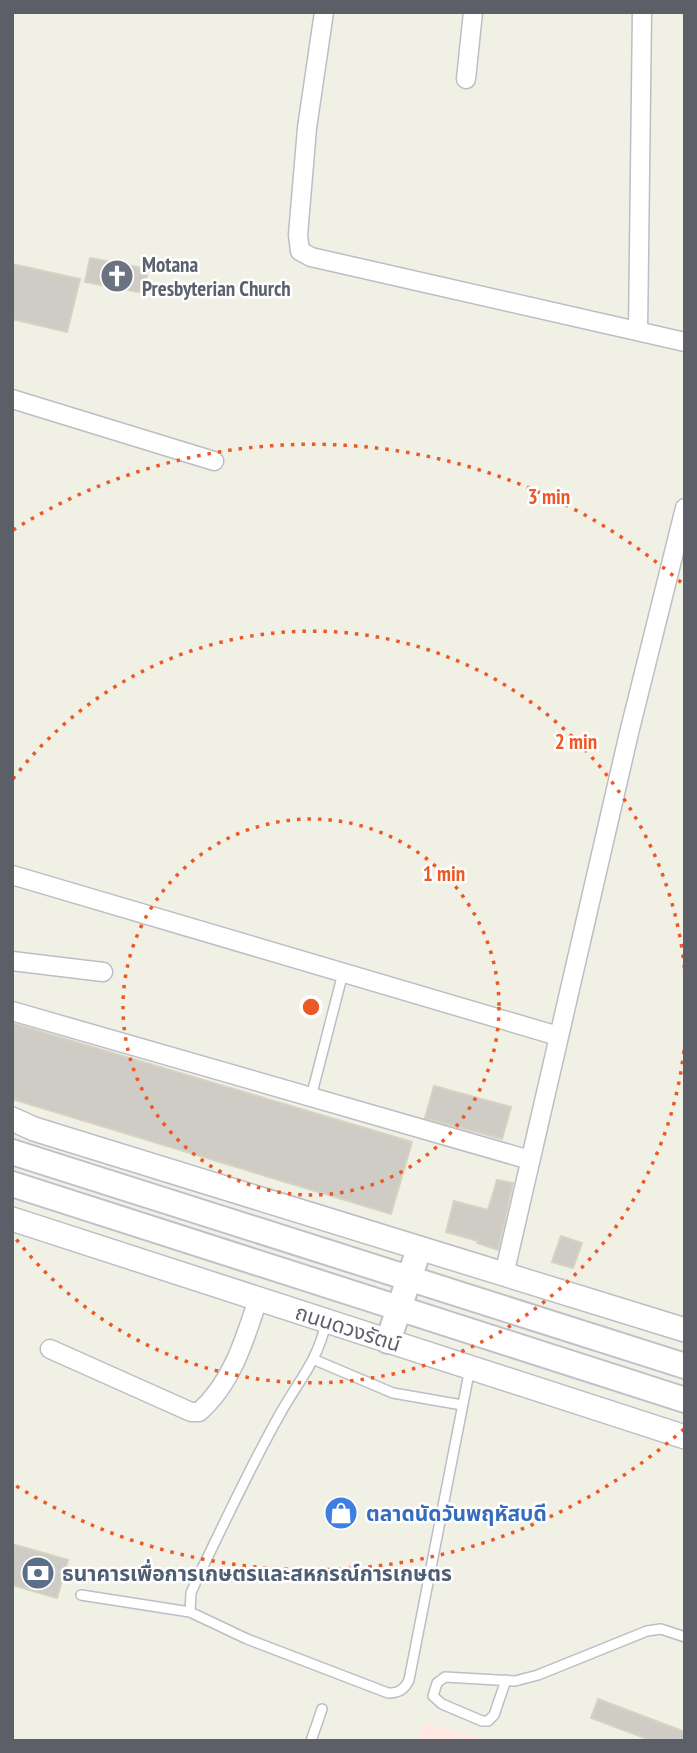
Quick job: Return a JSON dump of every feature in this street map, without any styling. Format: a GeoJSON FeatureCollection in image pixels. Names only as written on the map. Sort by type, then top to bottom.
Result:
{"type":"FeatureCollection","features":[{"type":"Feature","properties":{"kind":"main road"},"geometry":{"type":"LineString","coordinates":[[12,1152],[685,1366]]}},
{"type":"Feature","properties":{"kind":"main road"},"geometry":{"type":"LineString","coordinates":[[12,1184],[685,1400]]}},
{"type":"Feature","properties":{"kind":"main road"},"geometry":{"type":"LineString","coordinates":[[388,1341],[419,1250]]}},
{"type":"Feature","properties":{"kind":"street"},"geometry":{"type":"LineString","coordinates":[[324,12],[307,128],[298,235],[300,251],[312,257],[406,279],[685,341]]}},
{"type":"Feature","properties":{"kind":"street"},"geometry":{"type":"LineString","coordinates":[[466,79],[473,12]]}},
{"type":"Feature","properties":{"kind":"street"},"geometry":{"type":"LineString","coordinates":[[638,331],[642,12]]}},
{"type":"Feature","properties":{"kind":"street"},"geometry":{"type":"LineString","coordinates":[[12,398],[214,461]]}},
{"type":"Feature","properties":{"kind":"street"},"geometry":{"type":"LineString","coordinates":[[504,1275],[629,733],[685,508]]}},
{"type":"Feature","properties":{"kind":"street"},"geometry":{"type":"LineString","coordinates":[[12,875],[558,1036]]}},
{"type":"Feature","properties":{"kind":"street"},"geometry":{"type":"LineString","coordinates":[[12,961],[103,972]]}},
{"type":"Feature","properties":{"kind":"street"},"geometry":{"type":"LineString","coordinates":[[12,1011],[530,1160]]}},
{"type":"Feature","properties":{"kind":"street"},"geometry":{"type":"LineString","coordinates":[[12,1119],[34,1129],[419,1250],[685,1330]]}},
{"type":"Feature","properties":{"kind":"street","name":"ถนนดวงรัตน์"},"geometry":{"type":"LineString","coordinates":[[12,1219],[685,1437]]}},
{"type":"Feature","properties":{"kind":"street"},"geometry":{"type":"LineString","coordinates":[[50,1349],[131,1387],[191,1412],[199,1412],[222,1386],[233,1366],[258,1299]]}},
{"type":"Feature","properties":{"kind":"lane"},"geometry":{"type":"LineString","coordinates":[[311,1097],[343,973]]}},
{"type":"Feature","properties":{"kind":"lane"},"geometry":{"type":"LineString","coordinates":[[190,1612],[191,1593],[197,1579],[279,1415],[315,1360],[327,1321]]}},
{"type":"Feature","properties":{"kind":"lane"},"geometry":{"type":"LineString","coordinates":[[315,1360],[394,1393],[462,1405]]}},
{"type":"Feature","properties":{"kind":"lane"},"geometry":{"type":"LineString","coordinates":[[81,1595],[190,1612],[247,1639],[388,1693],[398,1693],[409,1680],[470,1367]]}},
{"type":"Feature","properties":{"kind":"lane"},"geometry":{"type":"LineString","coordinates":[[506,1680],[494,1715],[488,1721],[442,1704],[433,1696],[437,1683],[445,1677],[506,1680],[538,1675],[647,1631],[661,1629],[685,1637]]}},
{"type":"Feature","properties":{"kind":"lane"},"geometry":{"type":"LineString","coordinates":[[311,1741],[322,1709]]}},
{"type":"Feature","properties":{"kind":"shaded area"},"geometry":{"type":"Polygon","coordinates":[[[424,1723],[492,1741],[417,1741],[424,1723]]]}},
{"type":"Feature","properties":{"kind":"building","name":"Motana Presbyterian Church"},"geometry":{"type":"Polygon","coordinates":[[[90,258],[148,269],[144,293],[85,282],[90,258]]]}},
{"type":"Feature","properties":{"kind":"building"},"geometry":{"type":"Polygon","coordinates":[[[12,264],[80,279],[67,332],[12,319],[12,264]]]}},
{"type":"Feature","properties":{"kind":"building"},"geometry":{"type":"Polygon","coordinates":[[[12,1023],[412,1142],[391,1214],[12,1099],[12,1023]]]}},
{"type":"Feature","properties":{"kind":"building"},"geometry":{"type":"Polygon","coordinates":[[[434,1086],[511,1107],[502,1139],[425,1118],[434,1086]]]}},
{"type":"Feature","properties":{"kind":"building"},"geometry":{"type":"Polygon","coordinates":[[[497,1180],[513,1183],[498,1250],[446,1232],[454,1201],[488,1210],[497,1180]]]}},
{"type":"Feature","properties":{"kind":"building"},"geometry":{"type":"Polygon","coordinates":[[[561,1236],[582,1243],[573,1268],[552,1262],[561,1236]]]}},
{"type":"Feature","properties":{"kind":"building","name":"ธนาคารเพื่อการเกษตรและสหกรณ์การเกษตร"},"geometry":{"type":"Polygon","coordinates":[[[12,1544],[68,1560],[57,1598],[12,1585],[12,1544]]]}},
{"type":"Feature","properties":{"kind":"building"},"geometry":{"type":"Polygon","coordinates":[[[598,1699],[685,1732],[685,1741],[653,1741],[591,1718],[598,1699]]]}},
{"type":"Feature","properties":{"kind":"place","name":"Motana Presbyterian Church"},"geometry":{"type":"Point","coordinates":[117,276]}},
{"type":"Feature","properties":{"kind":"place","name":"ตลาดนัดวันพฤหัสบดี"},"geometry":{"type":"Point","coordinates":[341,1513]}},
{"type":"Feature","properties":{"kind":"place","name":"ธนาคารเพื่อการเกษตรและสหกรณ์การเกษตร"},"geometry":{"type":"Point","coordinates":[38,1573]}}]}
